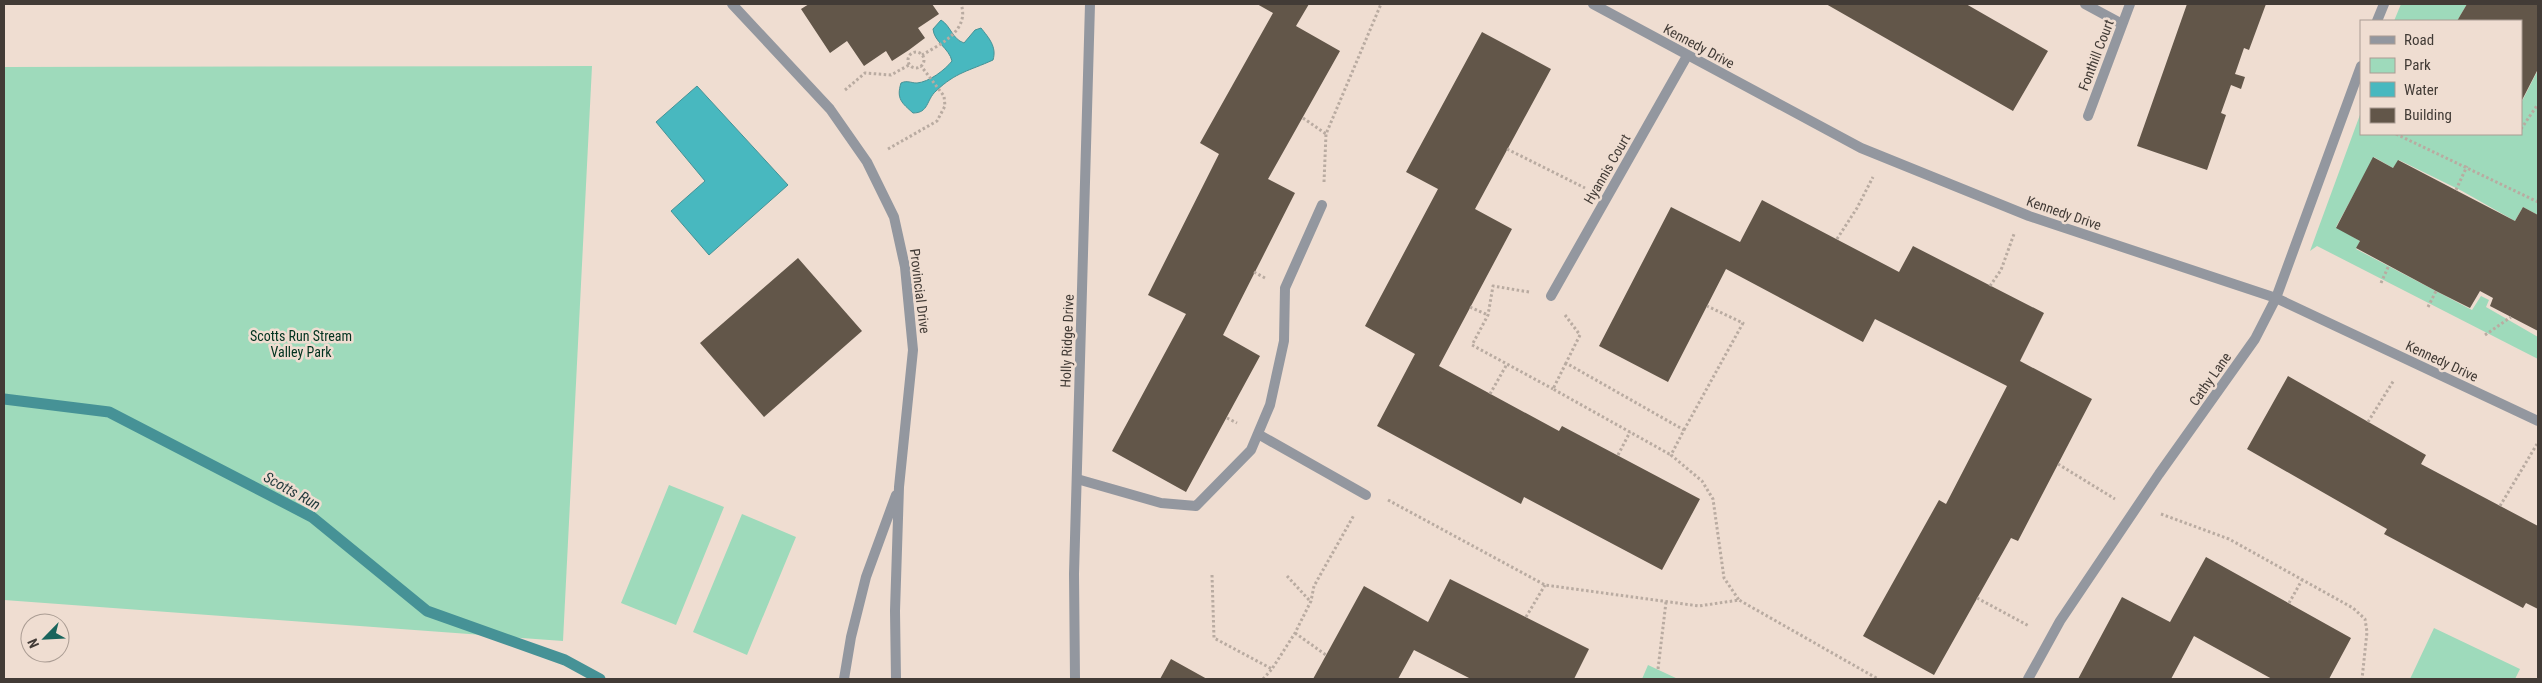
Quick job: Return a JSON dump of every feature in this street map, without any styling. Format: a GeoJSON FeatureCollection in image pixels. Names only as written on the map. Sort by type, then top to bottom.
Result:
{"type":"FeatureCollection","features":[{"type":"Feature","properties":{"kind":"street","name":"Provincial Drive"},"geometry":{"type":"LineString","coordinates":[[732,4],[827,105],[867,162],[894,217],[905,267],[913,350],[899,488],[895,611],[896,679]]}},
{"type":"Feature","properties":{"kind":"street","name":"Holly Ridge Drive"},"geometry":{"type":"LineString","coordinates":[[1075,679],[1074,574],[1090,4]]}},
{"type":"Feature","properties":{"kind":"street","name":"Kennedy Drive"},"geometry":{"type":"LineString","coordinates":[[1593,4],[1861,148],[2022,213],[2276,298],[2538,421]]}},
{"type":"Feature","properties":{"kind":"street"},"geometry":{"type":"LineString","coordinates":[[2085,4],[2122,24]]}},
{"type":"Feature","properties":{"kind":"street","name":"Fonthill Court"},"geometry":{"type":"LineString","coordinates":[[2088,116],[2130,4]]}},
{"type":"Feature","properties":{"kind":"street"},"geometry":{"type":"LineString","coordinates":[[2377,20],[2384,4]]}},
{"type":"Feature","properties":{"kind":"street","name":"Hyannis Court"},"geometry":{"type":"LineString","coordinates":[[1551,296],[1687,56]]}},
{"type":"Feature","properties":{"kind":"street","name":"Cathy Lane"},"geometry":{"type":"LineString","coordinates":[[2028,679],[2051,637],[2136,508],[2255,339],[2276,298],[2360,69]]}},
{"type":"Feature","properties":{"kind":"street"},"geometry":{"type":"LineString","coordinates":[[1077,480],[1161,503],[1196,506],[1251,450],[1270,405],[1284,341],[1284,288],[1322,205]]}},
{"type":"Feature","properties":{"kind":"street"},"geometry":{"type":"LineString","coordinates":[[1258,434],[1366,495]]}},
{"type":"Feature","properties":{"kind":"street","name":"Provincial Drive"},"geometry":{"type":"LineString","coordinates":[[844,679],[851,637],[866,578],[899,488]]}},
{"type":"Feature","properties":{"kind":"path"},"geometry":{"type":"LineString","coordinates":[[909,65],[910,51],[922,55],[958,31],[962,23],[961,4]]}},
{"type":"Feature","properties":{"kind":"path"},"geometry":{"type":"LineString","coordinates":[[1322,205],[1326,134],[1381,4]]}},
{"type":"Feature","properties":{"kind":"path"},"geometry":{"type":"LineString","coordinates":[[909,65],[915,68],[921,66],[924,60],[922,55]]}},
{"type":"Feature","properties":{"kind":"path"},"geometry":{"type":"LineString","coordinates":[[827,105],[865,73],[891,75],[909,65]]}},
{"type":"Feature","properties":{"kind":"path"},"geometry":{"type":"LineString","coordinates":[[867,162],[937,121],[945,106],[944,96],[921,66]]}},
{"type":"Feature","properties":{"kind":"path"},"geometry":{"type":"LineString","coordinates":[[2522,128],[2538,104]]}},
{"type":"Feature","properties":{"kind":"path"},"geometry":{"type":"LineString","coordinates":[[1303,118],[1326,134]]}},
{"type":"Feature","properties":{"kind":"path"},"geometry":{"type":"LineString","coordinates":[[2398,135],[2467,166],[2538,202]]}},
{"type":"Feature","properties":{"kind":"path"},"geometry":{"type":"LineString","coordinates":[[1507,149],[1606,199]]}},
{"type":"Feature","properties":{"kind":"path"},"geometry":{"type":"LineString","coordinates":[[1837,239],[1857,208],[1883,157]]}},
{"type":"Feature","properties":{"kind":"path"},"geometry":{"type":"LineString","coordinates":[[2456,190],[2467,166]]}},
{"type":"Feature","properties":{"kind":"path"},"geometry":{"type":"LineString","coordinates":[[1990,286],[2001,270],[2022,213]]}},
{"type":"Feature","properties":{"kind":"path"},"geometry":{"type":"LineString","coordinates":[[2381,284],[2389,266]]}},
{"type":"Feature","properties":{"kind":"path"},"geometry":{"type":"LineString","coordinates":[[1553,389],[1580,335],[1551,296],[1493,286],[1488,315],[1472,345],[1671,455],[1702,481],[1713,499],[1724,578],[1739,600],[1878,679]]}},
{"type":"Feature","properties":{"kind":"path"},"geometry":{"type":"LineString","coordinates":[[2428,307],[2436,291]]}},
{"type":"Feature","properties":{"kind":"path"},"geometry":{"type":"LineString","coordinates":[[1671,455],[1744,323],[1707,306]]}},
{"type":"Feature","properties":{"kind":"path"},"geometry":{"type":"LineString","coordinates":[[1470,307],[1488,315]]}},
{"type":"Feature","properties":{"kind":"path"},"geometry":{"type":"LineString","coordinates":[[2485,335],[2511,317]]}},
{"type":"Feature","properties":{"kind":"path"},"geometry":{"type":"LineString","coordinates":[[2368,422],[2406,359]]}},
{"type":"Feature","properties":{"kind":"path"},"geometry":{"type":"LineString","coordinates":[[1566,363],[1684,430]]}},
{"type":"Feature","properties":{"kind":"path"},"geometry":{"type":"LineString","coordinates":[[1490,394],[1507,364]]}},
{"type":"Feature","properties":{"kind":"path"},"geometry":{"type":"LineString","coordinates":[[1618,455],[1630,432]]}},
{"type":"Feature","properties":{"kind":"path"},"geometry":{"type":"LineString","coordinates":[[2500,506],[2538,442]]}},
{"type":"Feature","properties":{"kind":"path"},"geometry":{"type":"LineString","coordinates":[[2058,464],[2136,508],[2229,539],[2353,608],[2365,619],[2368,632],[2362,679]]}},
{"type":"Feature","properties":{"kind":"path"},"geometry":{"type":"LineString","coordinates":[[1263,679],[1272,669],[1295,633],[1311,601],[1314,586],[1369,490],[1544,585],[1700,606],[1739,600]]}},
{"type":"Feature","properties":{"kind":"path"},"geometry":{"type":"LineString","coordinates":[[1212,575],[1214,638],[1272,669]]}},
{"type":"Feature","properties":{"kind":"path"},"geometry":{"type":"LineString","coordinates":[[1287,576],[1311,601]]}},
{"type":"Feature","properties":{"kind":"path"},"geometry":{"type":"LineString","coordinates":[[2289,603],[2302,580]]}},
{"type":"Feature","properties":{"kind":"path"},"geometry":{"type":"LineString","coordinates":[[1526,617],[1544,585]]}},
{"type":"Feature","properties":{"kind":"path"},"geometry":{"type":"LineString","coordinates":[[1977,598],[2051,637]]}},
{"type":"Feature","properties":{"kind":"path"},"geometry":{"type":"LineString","coordinates":[[1658,669],[1666,602]]}},
{"type":"Feature","properties":{"kind":"path"},"geometry":{"type":"LineString","coordinates":[[1295,633],[1326,655]]}},
{"type":"Feature","properties":{"kind":"green space"},"geometry":{"type":"Polygon","coordinates":[[[2401,4],[2467,4],[2458,20],[2394,20],[2401,4]]]}},
{"type":"Feature","properties":{"kind":"green space","name":"Scotts Run Stream Valley Park"},"geometry":{"type":"Polygon","coordinates":[[[592,66],[563,641],[4,600],[4,67],[592,66]]]}},
{"type":"Feature","properties":{"kind":"green space"},"geometry":{"type":"Polygon","coordinates":[[[2538,70],[2538,215],[2523,207],[2515,221],[2462,191],[2399,160],[2393,168],[2374,157],[2336,227],[2360,241],[2356,249],[2472,310],[2481,296],[2489,300],[2486,307],[2538,337],[2538,359],[2317,246],[2310,251],[2360,115],[2360,135],[2522,135],[2522,101],[2538,70]]]}},
{"type":"Feature","properties":{"kind":"green space"},"geometry":{"type":"Polygon","coordinates":[[[669,485],[724,507],[676,625],[621,603],[669,485]]]}},
{"type":"Feature","properties":{"kind":"green space"},"geometry":{"type":"Polygon","coordinates":[[[742,514],[796,537],[747,655],[693,632],[742,514]]]}},
{"type":"Feature","properties":{"kind":"green space"},"geometry":{"type":"Polygon","coordinates":[[[2434,628],[2520,669],[2515,679],[2410,679],[2434,628]]]}},
{"type":"Feature","properties":{"kind":"green space"},"geometry":{"type":"Polygon","coordinates":[[[1648,665],[1678,679],[1642,679],[1648,665]]]}},
{"type":"Feature","properties":{"kind":"water"},"geometry":{"type":"Polygon","coordinates":[[[941,20],[957,39],[964,43],[975,30],[981,28],[993,47],[993,60],[963,72],[950,80],[933,95],[922,111],[913,113],[901,100],[899,93],[901,83],[917,83],[932,78],[952,61],[948,52],[934,34],[933,29],[941,20]]]}},
{"type":"Feature","properties":{"kind":"water"},"geometry":{"type":"Polygon","coordinates":[[[697,86],[788,185],[709,255],[671,211],[705,181],[656,122],[697,86]]]}},
{"type":"Feature","properties":{"kind":"building"},"geometry":{"type":"Polygon","coordinates":[[[809,4],[932,4],[939,14],[918,28],[925,38],[909,50],[892,61],[886,51],[864,66],[847,41],[830,53],[801,9],[809,4]]]}},
{"type":"Feature","properties":{"kind":"building"},"geometry":{"type":"Polygon","coordinates":[[[1257,4],[1309,4],[1296,26],[1340,51],[1268,179],[1295,193],[1223,335],[1260,356],[1186,492],[1112,451],[1186,314],[1148,295],[1219,154],[1200,143],[1273,13],[1257,4]]]}},
{"type":"Feature","properties":{"kind":"building"},"geometry":{"type":"Polygon","coordinates":[[[1826,4],[1966,4],[2048,51],[2013,111],[1826,4]]]}},
{"type":"Feature","properties":{"kind":"building"},"geometry":{"type":"Polygon","coordinates":[[[2187,4],[2266,4],[2249,50],[2244,48],[2235,74],[2245,77],[2241,89],[2231,85],[2221,113],[2226,115],[2207,170],[2137,146],[2187,4]]]}},
{"type":"Feature","properties":{"kind":"building"},"geometry":{"type":"Polygon","coordinates":[[[2467,4],[2538,4],[2538,69],[2522,100],[2522,20],[2458,20],[2467,4]]]}},
{"type":"Feature","properties":{"kind":"building"},"geometry":{"type":"Polygon","coordinates":[[[1482,32],[1551,69],[1475,209],[1512,229],[1439,366],[1559,431],[1562,426],[1700,499],[1662,570],[1524,497],[1521,504],[1377,426],[1415,354],[1365,326],[1438,189],[1406,172],[1482,32]]]}},
{"type":"Feature","properties":{"kind":"building"},"geometry":{"type":"Polygon","coordinates":[[[2373,157],[2393,168],[2398,160],[2515,221],[2523,207],[2538,215],[2538,331],[2490,306],[2493,298],[2480,291],[2470,308],[2436,291],[2356,248],[2360,241],[2336,228],[2373,157]]]}},
{"type":"Feature","properties":{"kind":"building"},"geometry":{"type":"Polygon","coordinates":[[[1762,200],[1899,272],[1913,246],[2044,313],[2020,361],[2092,399],[2018,541],[2011,538],[1934,675],[1863,636],[1939,500],[1946,504],[2007,386],[1875,319],[1863,342],[1726,269],[1668,382],[1599,346],[1671,207],[1740,242],[1762,200]]]}},
{"type":"Feature","properties":{"kind":"building"},"geometry":{"type":"Polygon","coordinates":[[[798,258],[862,331],[764,417],[700,343],[798,258]]]}},
{"type":"Feature","properties":{"kind":"building"},"geometry":{"type":"Polygon","coordinates":[[[2288,376],[2426,455],[2421,464],[2538,526],[2538,609],[2526,603],[2523,608],[2384,534],[2387,529],[2247,449],[2288,376]]]}},
{"type":"Feature","properties":{"kind":"building"},"geometry":{"type":"Polygon","coordinates":[[[2206,557],[2351,638],[2329,679],[2272,679],[2194,636],[2171,679],[2078,679],[2122,597],[2170,622],[2206,557]]]}},
{"type":"Feature","properties":{"kind":"building"},"geometry":{"type":"Polygon","coordinates":[[[1450,579],[1589,649],[1574,679],[1471,679],[1414,650],[1398,679],[1313,679],[1364,586],[1428,622],[1450,579]]]}},
{"type":"Feature","properties":{"kind":"building"},"geometry":{"type":"Polygon","coordinates":[[[1171,659],[1207,679],[1160,679],[1171,659]]]}},
{"type":"Feature","properties":{"kind":"waterway","name":"Scotts Run"},"geometry":{"type":"LineString","coordinates":[[4,399],[109,412],[312,517],[427,611],[565,660],[600,679]]}}]}
